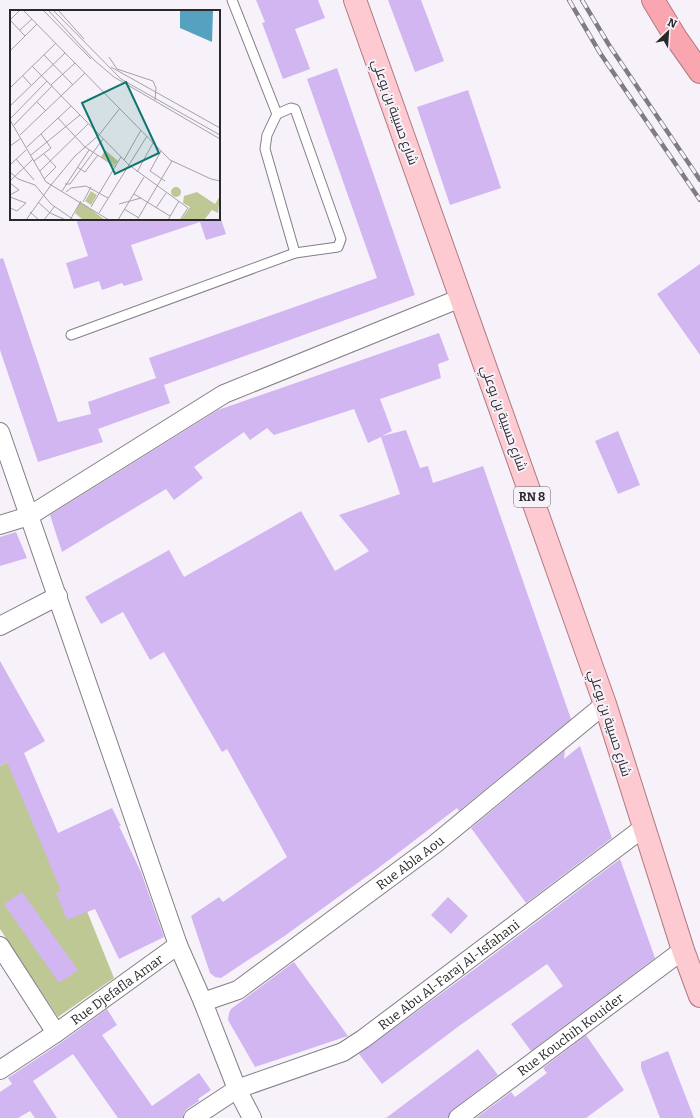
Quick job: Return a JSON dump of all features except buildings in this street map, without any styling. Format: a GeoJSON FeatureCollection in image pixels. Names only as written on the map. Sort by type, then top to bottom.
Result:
{"type":"FeatureCollection","features":[{"type":"Feature","properties":{"kind":"highway"},"geometry":{"type":"LineString","coordinates":[[654,0],[676,38],[700,72]]}},
{"type":"Feature","properties":{"kind":"main road","name":"شارع حسيبة بن بوعلي"},"geometry":{"type":"LineString","coordinates":[[355,0],[605,704],[643,828],[683,950],[700,996]]}},
{"type":"Feature","properties":{"kind":"street"},"geometry":{"type":"LineString","coordinates":[[0,525],[29,516],[224,394],[461,298]]}},
{"type":"Feature","properties":{"kind":"street"},"geometry":{"type":"LineString","coordinates":[[0,432],[178,945],[203,1002],[237,1089],[252,1118]]}},
{"type":"Feature","properties":{"kind":"street"},"geometry":{"type":"LineString","coordinates":[[0,626],[58,596]]}},
{"type":"Feature","properties":{"kind":"street","name":"Rue Abla Aou"},"geometry":{"type":"LineString","coordinates":[[203,1002],[238,990],[435,844],[605,704]]}},
{"type":"Feature","properties":{"kind":"street","name":"Rue Abu Al-Faraj Al-Isfahani"},"geometry":{"type":"LineString","coordinates":[[193,1118],[237,1089],[343,1052],[363,1039],[643,828]]}},
{"type":"Feature","properties":{"kind":"street","name":"Rue Djefafla Amar"},"geometry":{"type":"LineString","coordinates":[[0,1070],[56,1033],[178,945]]}},
{"type":"Feature","properties":{"kind":"street"},"geometry":{"type":"LineString","coordinates":[[0,946],[56,1033]]}},
{"type":"Feature","properties":{"kind":"street","name":"Rue Kouchih Kouider"},"geometry":{"type":"LineString","coordinates":[[458,1118],[683,950]]}},
{"type":"Feature","properties":{"kind":"lane"},"geometry":{"type":"LineString","coordinates":[[232,0],[277,114]]}},
{"type":"Feature","properties":{"kind":"lane"},"geometry":{"type":"LineString","coordinates":[[71,335],[295,253],[338,247],[341,239],[295,109],[291,108],[277,114],[267,136],[265,149],[295,253]]}},
{"type":"Feature","properties":{"kind":"green space"},"geometry":{"type":"Polygon","coordinates":[[[23,753],[114,978],[58,1017],[0,929],[0,766],[23,753]]]}},
{"type":"Feature","properties":{"kind":"railway"},"geometry":{"type":"LineString","coordinates":[[569,0],[600,53],[700,200]]}},
{"type":"Feature","properties":{"kind":"railway"},"geometry":{"type":"LineString","coordinates":[[582,0],[609,45],[700,180]]}}]}
